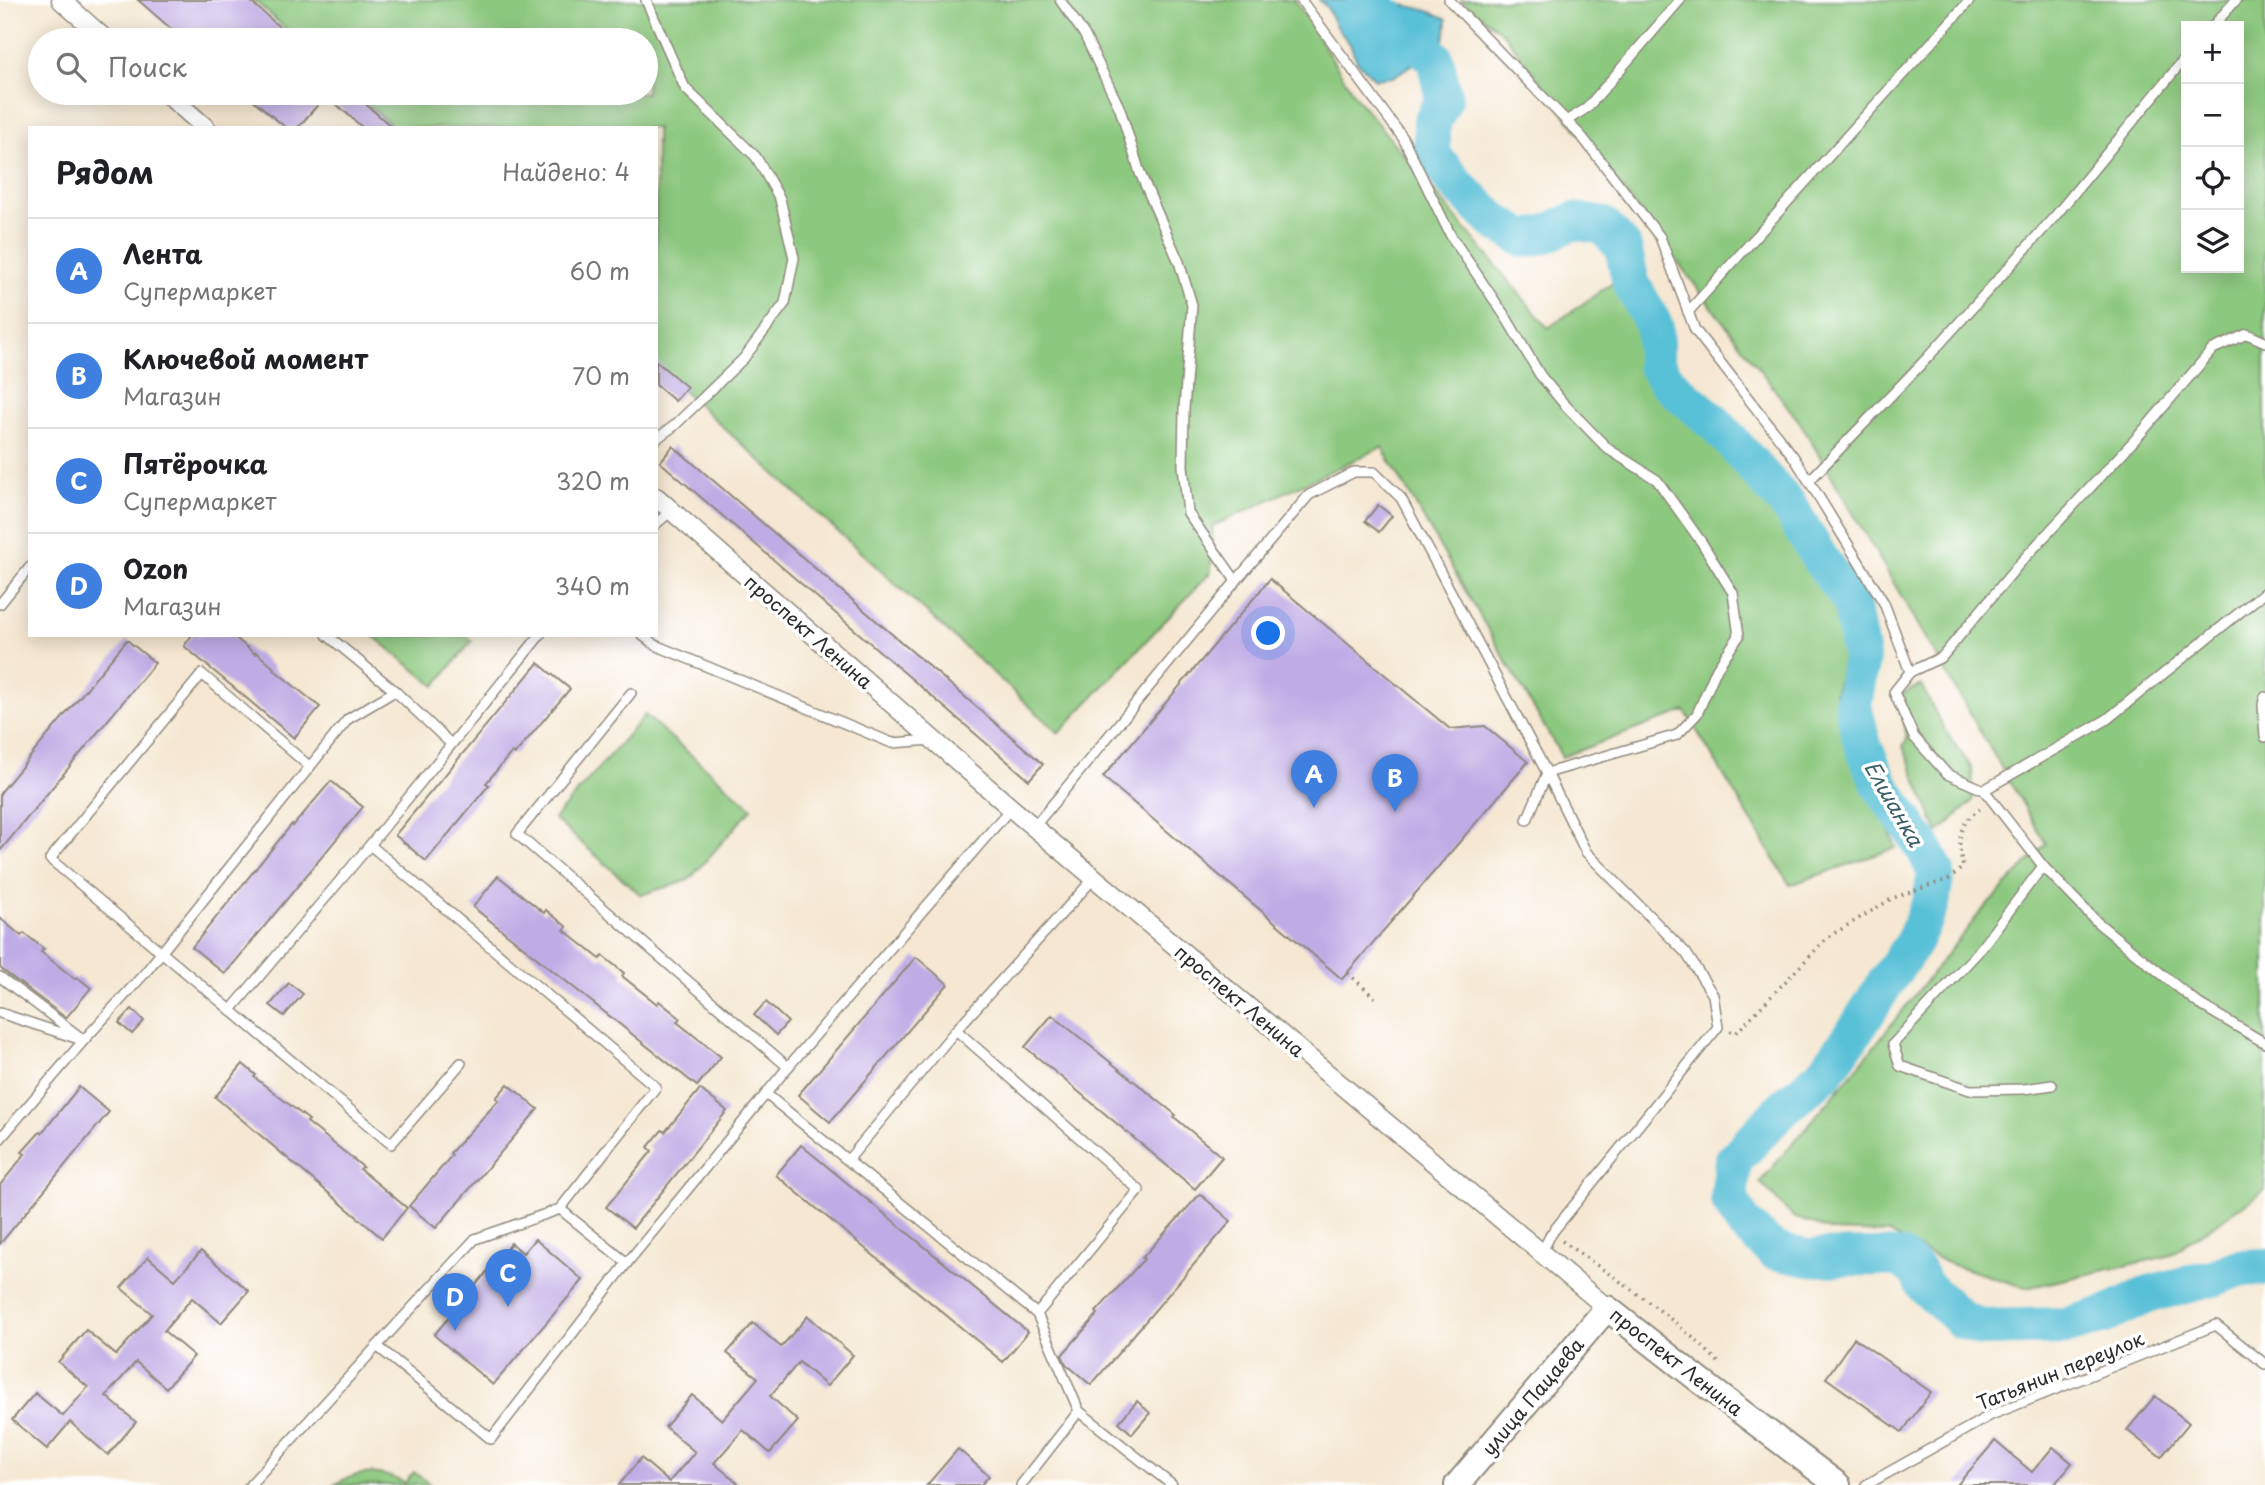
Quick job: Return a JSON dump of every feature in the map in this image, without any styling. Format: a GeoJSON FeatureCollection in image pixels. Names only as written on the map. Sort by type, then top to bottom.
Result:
{"type":"FeatureCollection","features":[{"type":"Feature","properties":{"kind":"street"},"geometry":{"type":"LineString","coordinates":[[61,0],[92,28]]}},
{"type":"Feature","properties":{"kind":"street"},"geometry":{"type":"LineString","coordinates":[[180,105],[204,126]]}},
{"type":"Feature","properties":{"kind":"street","name":"проспект Ленина"},"geometry":{"type":"LineString","coordinates":[[658,499],[1011,808],[1607,1308],[1838,1485]]}},
{"type":"Feature","properties":{"kind":"street","name":"улица Пацаева"},"geometry":{"type":"LineString","coordinates":[[1457,1485],[1607,1308]]}},
{"type":"Feature","properties":{"kind":"lane"},"geometry":{"type":"LineString","coordinates":[[646,0],[685,88],[756,158],[780,199],[794,258],[785,303],[744,358],[674,426],[658,438]]}},
{"type":"Feature","properties":{"kind":"lane"},"geometry":{"type":"LineString","coordinates":[[1060,0],[1084,34],[1120,109],[1140,173],[1179,262],[1192,305],[1183,466],[1188,513],[1236,581]]}},
{"type":"Feature","properties":{"kind":"lane"},"geometry":{"type":"LineString","coordinates":[[1301,0],[1403,138],[1451,236],[1507,319],[1540,375],[1608,449],[1657,480],[1702,543],[1733,593],[1739,636],[1717,668],[1697,714],[1677,735],[1547,773]]}},
{"type":"Feature","properties":{"kind":"lane"},"geometry":{"type":"LineString","coordinates":[[1449,0],[1583,138],[1660,237],[1695,330],[1793,456],[1809,481],[1884,603],[1910,672]]}},
{"type":"Feature","properties":{"kind":"lane"},"geometry":{"type":"LineString","coordinates":[[1566,121],[1587,108],[1681,0]]}},
{"type":"Feature","properties":{"kind":"lane"},"geometry":{"type":"LineString","coordinates":[[1688,312],[1970,0]]}},
{"type":"Feature","properties":{"kind":"lane"},"geometry":{"type":"LineString","coordinates":[[2217,21],[2236,0]]}},
{"type":"Feature","properties":{"kind":"lane"},"geometry":{"type":"LineString","coordinates":[[1809,481],[1928,357],[2056,215],[2181,63]]}},
{"type":"Feature","properties":{"kind":"lane"},"geometry":{"type":"LineString","coordinates":[[2265,342],[2247,334],[2213,348],[2142,432],[2020,563],[1942,657],[1910,672],[1894,692],[1914,737],[1947,774],[1987,794],[2043,866],[2098,923],[2199,1004],[2265,1043]]}},
{"type":"Feature","properties":{"kind":"lane"},"geometry":{"type":"LineString","coordinates":[[1034,827],[1309,495],[1354,472],[1374,472],[1401,498],[1586,852],[1686,953],[1713,995],[1718,1027],[1551,1234],[1542,1252]]}},
{"type":"Feature","properties":{"kind":"lane"},"geometry":{"type":"LineString","coordinates":[[658,522],[672,510]]}},
{"type":"Feature","properties":{"kind":"lane"},"geometry":{"type":"LineString","coordinates":[[0,604],[28,569]]}},
{"type":"Feature","properties":{"kind":"lane"},"geometry":{"type":"LineString","coordinates":[[1987,794],[2106,720],[2265,593]]}},
{"type":"Feature","properties":{"kind":"lane"},"geometry":{"type":"LineString","coordinates":[[329,637],[394,691],[451,744]]}},
{"type":"Feature","properties":{"kind":"lane"},"geometry":{"type":"LineString","coordinates":[[231,1010],[370,845],[538,637]]}},
{"type":"Feature","properties":{"kind":"lane"},"geometry":{"type":"LineString","coordinates":[[645,637],[655,645],[892,743],[934,740]]}},
{"type":"Feature","properties":{"kind":"lane"},"geometry":{"type":"LineString","coordinates":[[309,766],[202,674],[50,859],[391,1144],[461,1063]]}},
{"type":"Feature","properties":{"kind":"lane"},"geometry":{"type":"LineString","coordinates":[[0,1139],[145,973],[348,719],[394,691]]}},
{"type":"Feature","properties":{"kind":"lane"},"geometry":{"type":"LineString","coordinates":[[631,693],[517,834],[788,1067]]}},
{"type":"Feature","properties":{"kind":"lane"},"geometry":{"type":"LineString","coordinates":[[2265,697],[2265,737]]}},
{"type":"Feature","properties":{"kind":"lane"},"geometry":{"type":"LineString","coordinates":[[1527,820],[1547,773]]}},
{"type":"Feature","properties":{"kind":"lane"},"geometry":{"type":"LineString","coordinates":[[377,1346],[491,1440],[627,1263],[788,1067],[1011,808]]}},
{"type":"Feature","properties":{"kind":"lane"},"geometry":{"type":"LineString","coordinates":[[250,1485],[475,1239],[560,1209],[656,1087],[370,845]]}},
{"type":"Feature","properties":{"kind":"lane"},"geometry":{"type":"LineString","coordinates":[[2043,866],[1978,952],[1893,1044],[1900,1066],[1970,1090],[2024,1089],[2052,1085]]}},
{"type":"Feature","properties":{"kind":"lane"},"geometry":{"type":"LineString","coordinates":[[848,1160],[956,1030],[1095,877]]}},
{"type":"Feature","properties":{"kind":"lane"},"geometry":{"type":"LineString","coordinates":[[0,977],[84,1040]]}},
{"type":"Feature","properties":{"kind":"lane"},"geometry":{"type":"LineString","coordinates":[[0,1013],[84,1040]]}},
{"type":"Feature","properties":{"kind":"lane"},"geometry":{"type":"LineString","coordinates":[[956,1030],[1139,1190],[1037,1314]]}},
{"type":"Feature","properties":{"kind":"lane"},"geometry":{"type":"LineString","coordinates":[[766,1094],[1037,1314],[1079,1411],[1172,1485]]}},
{"type":"Feature","properties":{"kind":"lane"},"geometry":{"type":"LineString","coordinates":[[560,1209],[627,1263]]}},
{"type":"Feature","properties":{"kind":"lane","name":"Татьянин переулок"},"geometry":{"type":"LineString","coordinates":[[1866,1485],[1991,1415],[2216,1325],[2265,1364]]}},
{"type":"Feature","properties":{"kind":"lane"},"geometry":{"type":"LineString","coordinates":[[1021,1485],[1079,1411]]}},
{"type":"Feature","properties":{"kind":"path"},"geometry":{"type":"LineString","coordinates":[[1718,1027],[1736,1034],[1828,937],[1893,898],[1949,879],[1963,867],[1958,842],[1962,829],[1976,811],[1987,805],[1987,794]]}},
{"type":"Feature","properties":{"kind":"path"},"geometry":{"type":"LineString","coordinates":[[1348,973],[1376,998]]}},
{"type":"Feature","properties":{"kind":"green space"},"geometry":{"type":"Polygon","coordinates":[[[254,0],[1295,0],[1357,99],[1548,328],[1614,282],[1851,627],[1835,693],[1896,848],[1790,885],[1685,711],[1562,757],[1382,447],[1213,526],[1211,572],[1059,733],[658,368],[658,126],[392,126],[369,105],[658,105],[658,28],[285,28],[254,0]]]}},
{"type":"Feature","properties":{"kind":"green space"},"geometry":{"type":"Polygon","coordinates":[[[1461,0],[2265,0],[2265,1190],[2168,1256],[2027,1288],[1947,1263],[1889,1233],[1832,1231],[1793,1217],[1760,1182],[1860,1064],[1979,914],[2046,844],[1801,424],[1504,34],[1461,0]]]}},
{"type":"Feature","properties":{"kind":"green space"},"geometry":{"type":"Polygon","coordinates":[[[374,637],[468,637],[472,641],[435,686],[374,637]]]}},
{"type":"Feature","properties":{"kind":"green space"},"geometry":{"type":"Polygon","coordinates":[[[1921,685],[1946,732],[1972,768],[1973,801],[1938,833],[1903,746],[1907,739],[1900,695],[1921,685]]]}},
{"type":"Feature","properties":{"kind":"green space"},"geometry":{"type":"Polygon","coordinates":[[[645,715],[752,808],[689,880],[641,895],[554,819],[645,715]]]}},
{"type":"Feature","properties":{"kind":"green space"},"geometry":{"type":"Polygon","coordinates":[[[414,1472],[431,1485],[334,1485],[360,1474],[378,1474],[405,1483],[414,1472]]]}},
{"type":"Feature","properties":{"kind":"water"},"geometry":{"type":"Polygon","coordinates":[[[1319,0],[1368,1],[1418,8],[1447,19],[1446,33],[1442,44],[1393,77],[1375,79],[1357,61],[1350,44],[1335,25],[1327,7],[1319,0]]]}},
{"type":"Feature","properties":{"kind":"building"},"geometry":{"type":"Polygon","coordinates":[[[138,0],[249,0],[280,28],[170,28],[138,0]]]}},
{"type":"Feature","properties":{"kind":"building"},"geometry":{"type":"Polygon","coordinates":[[[259,105],[318,105],[300,126],[284,126],[259,105]]]}},
{"type":"Feature","properties":{"kind":"building"},"geometry":{"type":"Polygon","coordinates":[[[337,105],[367,105],[391,126],[361,126],[337,105]]]}},
{"type":"Feature","properties":{"kind":"building"},"geometry":{"type":"Polygon","coordinates":[[[658,363],[687,387],[675,401],[658,387],[658,363]]]}},
{"type":"Feature","properties":{"kind":"building"},"geometry":{"type":"Polygon","coordinates":[[[673,446],[1043,764],[1029,780],[660,462],[673,446]]]}},
{"type":"Feature","properties":{"kind":"building"},"geometry":{"type":"Polygon","coordinates":[[[1378,505],[1392,516],[1379,532],[1365,521],[1378,505]]]}},
{"type":"Feature","properties":{"kind":"building"},"geometry":{"type":"Polygon","coordinates":[[[1270,579],[1450,729],[1485,726],[1528,762],[1342,979],[1103,777],[1270,579]]]}},
{"type":"Feature","properties":{"kind":"building"},"geometry":{"type":"Polygon","coordinates":[[[191,637],[234,637],[320,707],[294,738],[184,646],[191,637]]]}},
{"type":"Feature","properties":{"kind":"building"},"geometry":{"type":"Polygon","coordinates":[[[127,640],[155,663],[0,851],[0,793],[127,640]]]}},
{"type":"Feature","properties":{"kind":"building"},"geometry":{"type":"Polygon","coordinates":[[[538,663],[570,689],[515,754],[512,752],[486,783],[489,785],[426,861],[395,835],[538,663]]]}},
{"type":"Feature","properties":{"kind":"building"},"geometry":{"type":"Polygon","coordinates":[[[331,781],[363,807],[225,974],[192,947],[292,824],[293,826],[331,781]]]}},
{"type":"Feature","properties":{"kind":"building"},"geometry":{"type":"Polygon","coordinates":[[[498,876],[544,913],[546,910],[567,927],[564,930],[600,959],[603,956],[624,973],[622,976],[657,1004],[659,1001],[680,1018],[677,1022],[721,1057],[697,1086],[473,907],[498,876]]]}},
{"type":"Feature","properties":{"kind":"building"},"geometry":{"type":"Polygon","coordinates":[[[0,918],[21,936],[24,933],[44,949],[41,952],[91,988],[66,1018],[0,968],[0,918]]]}},
{"type":"Feature","properties":{"kind":"building"},"geometry":{"type":"Polygon","coordinates":[[[916,957],[948,984],[830,1122],[798,1095],[916,957]]]}},
{"type":"Feature","properties":{"kind":"building"},"geometry":{"type":"Polygon","coordinates":[[[289,983],[303,994],[284,1016],[270,1005],[289,983]]]}},
{"type":"Feature","properties":{"kind":"building"},"geometry":{"type":"Polygon","coordinates":[[[766,1002],[788,1022],[776,1035],[754,1015],[766,1002]]]}},
{"type":"Feature","properties":{"kind":"building"},"geometry":{"type":"Polygon","coordinates":[[[132,1009],[144,1021],[132,1034],[119,1023],[132,1009]]]}},
{"type":"Feature","properties":{"kind":"building"},"geometry":{"type":"Polygon","coordinates":[[[1052,1015],[1176,1115],[1174,1117],[1222,1157],[1195,1189],[1025,1047],[1052,1015]]]}},
{"type":"Feature","properties":{"kind":"building"},"geometry":{"type":"Polygon","coordinates":[[[243,1064],[256,1075],[254,1077],[309,1120],[307,1122],[363,1167],[360,1169],[407,1208],[382,1238],[215,1097],[243,1064]]]}},
{"type":"Feature","properties":{"kind":"building"},"geometry":{"type":"Polygon","coordinates":[[[508,1084],[538,1109],[436,1228],[409,1206],[452,1155],[450,1153],[499,1100],[496,1098],[508,1084]]]}},
{"type":"Feature","properties":{"kind":"building"},"geometry":{"type":"Polygon","coordinates":[[[79,1087],[109,1112],[0,1244],[0,1185],[25,1154],[22,1152],[40,1132],[42,1133],[79,1087]]]}},
{"type":"Feature","properties":{"kind":"building"},"geometry":{"type":"Polygon","coordinates":[[[700,1089],[727,1111],[633,1228],[606,1207],[652,1151],[648,1147],[662,1130],[665,1132],[700,1089]]]}},
{"type":"Feature","properties":{"kind":"building"},"geometry":{"type":"Polygon","coordinates":[[[801,1145],[1028,1332],[1003,1362],[776,1175],[801,1145]]]}},
{"type":"Feature","properties":{"kind":"building"},"geometry":{"type":"Polygon","coordinates":[[[1200,1194],[1231,1221],[1091,1385],[1066,1364],[1062,1355],[1144,1259],[1142,1258],[1200,1194]]]}},
{"type":"Feature","properties":{"kind":"building"},"geometry":{"type":"Polygon","coordinates":[[[535,1239],[583,1280],[493,1385],[434,1335],[511,1243],[523,1253],[535,1239]]]}},
{"type":"Feature","properties":{"kind":"building"},"geometry":{"type":"Polygon","coordinates":[[[201,1251],[249,1291],[221,1323],[192,1298],[164,1331],[194,1356],[166,1388],[136,1362],[106,1396],[136,1422],[108,1455],[70,1422],[47,1449],[12,1420],[35,1393],[63,1416],[88,1387],[58,1362],[86,1330],[116,1355],[152,1314],[121,1288],[148,1257],[175,1280],[201,1251]]]}},
{"type":"Feature","properties":{"kind":"building"},"geometry":{"type":"Polygon","coordinates":[[[808,1316],[853,1355],[827,1386],[799,1362],[770,1396],[798,1421],[770,1453],[743,1430],[714,1463],[740,1485],[619,1485],[641,1458],[669,1482],[695,1452],[665,1427],[692,1395],[722,1420],[758,1378],[727,1353],[753,1323],[781,1347],[808,1316]]]}},
{"type":"Feature","properties":{"kind":"building"},"geometry":{"type":"Polygon","coordinates":[[[1854,1338],[1931,1392],[1902,1432],[1826,1378],[1854,1338]]]}},
{"type":"Feature","properties":{"kind":"building"},"geometry":{"type":"Polygon","coordinates":[[[2155,1396],[2189,1423],[2161,1457],[2127,1430],[2155,1396]]]}},
{"type":"Feature","properties":{"kind":"building"},"geometry":{"type":"Polygon","coordinates":[[[1137,1401],[1150,1413],[1132,1434],[1119,1422],[1137,1401]]]}},
{"type":"Feature","properties":{"kind":"building"},"geometry":{"type":"Polygon","coordinates":[[[1995,1441],[2032,1472],[2053,1447],[2072,1463],[2054,1485],[1957,1485],[1995,1441]]]}},
{"type":"Feature","properties":{"kind":"building"},"geometry":{"type":"Polygon","coordinates":[[[958,1449],[989,1476],[981,1485],[927,1485],[958,1449]]]}},
{"type":"Feature","properties":{"kind":"waterway","name":"Елшанка"},"geometry":{"type":"LineString","coordinates":[[1365,0],[1403,28],[1435,59],[1444,99],[1432,122],[1432,155],[1458,186],[1493,220],[1524,239],[1544,235],[1574,221],[1604,226],[1623,247],[1631,283],[1655,327],[1655,364],[1668,383],[1716,424],[1788,505],[1820,559],[1851,601],[1861,658],[1853,706],[1863,746],[1881,786],[1924,848],[1936,872],[1931,903],[1913,943],[1857,1028],[1825,1073],[1784,1107],[1733,1161],[1729,1199],[1744,1224],[1774,1251],[1808,1258],[1901,1258],[1917,1271],[1924,1286],[1962,1320],[1982,1328],[2067,1326],[2105,1315],[2149,1294],[2213,1278],[2239,1268],[2265,1267]]}},
{"type":"Feature","properties":{"kind":"place","name":"Лента"},"geometry":{"type":"Point","coordinates":[1314,808]}},
{"type":"Feature","properties":{"kind":"place","name":"Ключевой момент"},"geometry":{"type":"Point","coordinates":[1395,812]}},
{"type":"Feature","properties":{"kind":"place","name":"Пятёрочка"},"geometry":{"type":"Point","coordinates":[508,1307]}},
{"type":"Feature","properties":{"kind":"place","name":"Ozon"},"geometry":{"type":"Point","coordinates":[455,1331]}}]}
